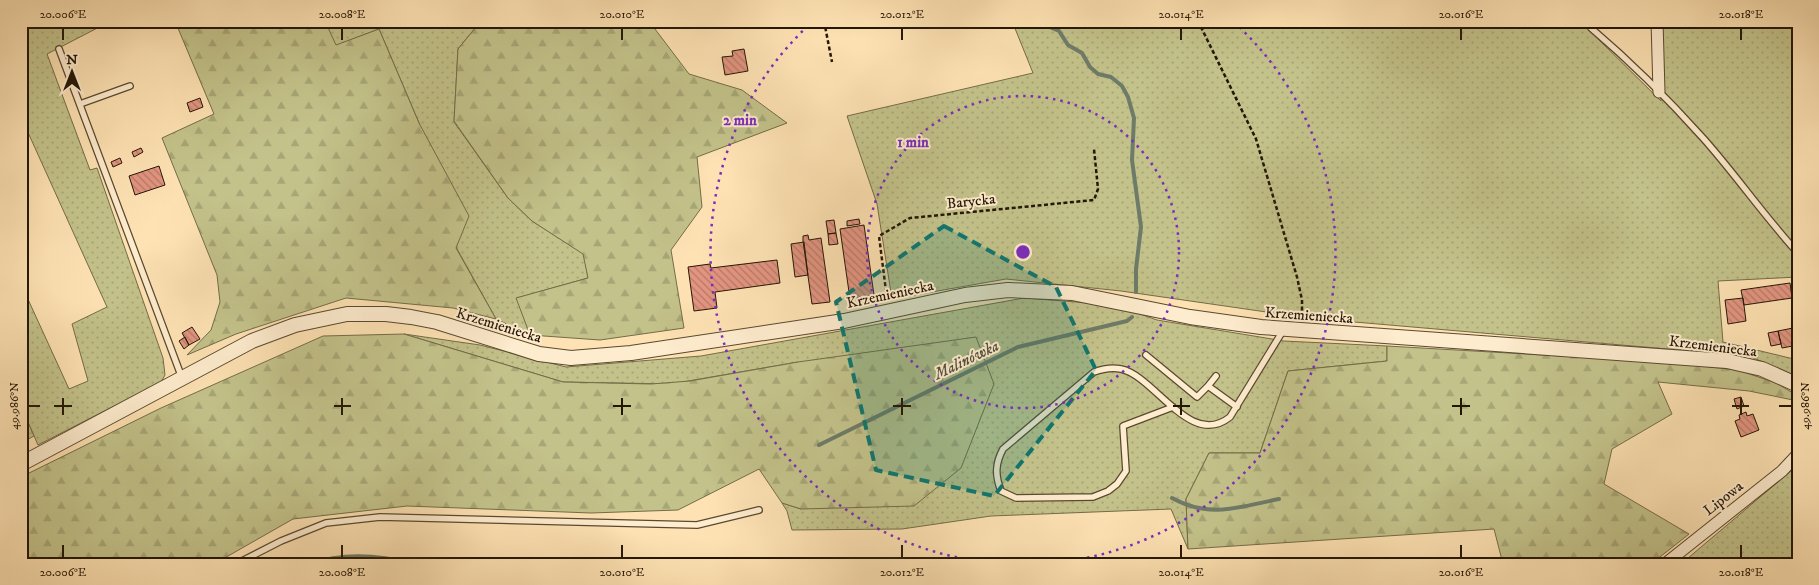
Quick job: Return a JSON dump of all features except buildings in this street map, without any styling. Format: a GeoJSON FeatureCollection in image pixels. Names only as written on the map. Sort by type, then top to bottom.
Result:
{"type":"FeatureCollection","features":[{"type":"Feature","properties":{"kind":"street"},"geometry":{"type":"LineString","coordinates":[[1657,21],[1659,92]]}},
{"type":"Feature","properties":{"kind":"street","name":"Krzemieniecka"},"geometry":{"type":"LineString","coordinates":[[21,464],[273,332],[310,320],[347,314],[374,313],[437,322],[538,354],[571,358],[631,353],[889,312],[981,293],[1038,290],[1094,296],[1215,321],[1302,331],[1722,361],[1762,369],[1798,386]]}},
{"type":"Feature","properties":{"kind":"street","name":"Lipowa"},"geometry":{"type":"LineString","coordinates":[[1665,564],[1782,471],[1798,454]]}},
{"type":"Feature","properties":{"kind":"lane"},"geometry":{"type":"LineString","coordinates":[[1589,21],[1591,28],[1659,92],[1703,138],[1770,222],[1798,253]]}},
{"type":"Feature","properties":{"kind":"lane"},"geometry":{"type":"LineString","coordinates":[[60,50],[182,378]]}},
{"type":"Feature","properties":{"kind":"lane"},"geometry":{"type":"LineString","coordinates":[[80,104],[130,86]]}},
{"type":"Feature","properties":{"kind":"lane"},"geometry":{"type":"LineString","coordinates":[[1173,407],[1123,426],[1126,472],[1117,484],[1108,491],[1093,497],[1016,498],[1001,491],[996,478],[997,461],[1003,449],[1094,372],[1113,368],[1130,373],[1194,423],[1214,425],[1230,418],[1284,329]]}},
{"type":"Feature","properties":{"kind":"lane"},"geometry":{"type":"LineString","coordinates":[[1146,355],[1197,397],[1216,376]]}},
{"type":"Feature","properties":{"kind":"lane"},"geometry":{"type":"LineString","coordinates":[[1208,386],[1236,407]]}},
{"type":"Feature","properties":{"kind":"lane"},"geometry":{"type":"LineString","coordinates":[[236,564],[280,541],[326,523],[380,518],[697,526],[759,510]]}},
{"type":"Feature","properties":{"kind":"path"},"geometry":{"type":"LineString","coordinates":[[824,21],[832,62]]}},
{"type":"Feature","properties":{"kind":"path"},"geometry":{"type":"LineString","coordinates":[[1198,21],[1256,140],[1297,276],[1302,300],[1302,331]]}},
{"type":"Feature","properties":{"kind":"path","name":"Barycka"},"geometry":{"type":"LineString","coordinates":[[889,312],[879,236],[910,218],[1094,200],[1098,189],[1094,149]]}},
{"type":"Feature","properties":{"kind":"highlighted area"},"geometry":{"type":"Polygon","coordinates":[[[944,226],[1056,287],[1096,370],[994,496],[876,470],[836,302],[944,226]]]}},
{"type":"Feature","properties":{"kind":"green space"},"geometry":{"type":"Polygon","coordinates":[[[21,21],[111,21],[47,54],[90,170],[97,168],[163,358],[165,375],[161,382],[38,445],[21,406],[21,284],[69,389],[88,381],[72,324],[107,307],[21,117],[21,21]]]}},
{"type":"Feature","properties":{"kind":"green space"},"geometry":{"type":"Polygon","coordinates":[[[175,21],[325,21],[336,45],[379,29],[419,123],[469,216],[456,248],[496,319],[453,308],[346,298],[236,334],[187,355],[211,330],[220,302],[217,275],[162,138],[214,114],[175,21]]]}},
{"type":"Feature","properties":{"kind":"green space"},"geometry":{"type":"Polygon","coordinates":[[[325,21],[481,21],[458,49],[454,122],[508,198],[532,221],[584,254],[588,278],[517,298],[530,335],[496,319],[456,247],[419,123],[379,29],[335,46],[325,21]]]}},
{"type":"Feature","properties":{"kind":"green space"},"geometry":{"type":"Polygon","coordinates":[[[481,21],[683,21],[655,29],[689,74],[742,90],[787,123],[697,157],[702,207],[671,250],[684,328],[600,340],[530,335],[516,298],[588,278],[583,254],[532,221],[508,198],[454,121],[458,49],[481,21]]]}},
{"type":"Feature","properties":{"kind":"green space"},"geometry":{"type":"Polygon","coordinates":[[[1012,21],[1585,21],[1586,27],[1661,101],[1660,21],[1798,21],[1798,277],[1718,281],[1723,342],[1798,360],[1798,377],[1749,356],[1308,318],[1121,291],[1006,279],[892,299],[877,204],[847,116],[1033,73],[1012,21]]]}},
{"type":"Feature","properties":{"kind":"green space"},"geometry":{"type":"Polygon","coordinates":[[[1024,298],[1115,305],[1157,320],[1284,341],[1387,346],[1387,361],[1288,371],[1260,453],[1209,453],[1186,499],[1188,549],[1171,509],[991,516],[902,529],[792,530],[787,511],[782,503],[801,509],[798,362],[671,384],[563,382],[404,334],[480,345],[566,367],[701,356],[1024,298]]]}},
{"type":"Feature","properties":{"kind":"green space"},"geometry":{"type":"Polygon","coordinates":[[[404,334],[563,382],[651,384],[690,381],[798,362],[976,337],[994,384],[961,468],[914,506],[801,509],[782,503],[759,469],[678,510],[591,513],[407,506],[293,519],[214,564],[21,564],[21,477],[161,408],[323,336],[404,334]]]}},
{"type":"Feature","properties":{"kind":"green space"},"geometry":{"type":"Polygon","coordinates":[[[1387,346],[1664,362],[1738,370],[1776,383],[1798,396],[1798,401],[1749,391],[1658,382],[1672,414],[1612,449],[1604,484],[1689,534],[1651,564],[1503,564],[1494,529],[1188,549],[1186,499],[1209,453],[1260,453],[1288,371],[1387,361],[1387,346]]]}},
{"type":"Feature","properties":{"kind":"green space"},"geometry":{"type":"Polygon","coordinates":[[[21,406],[34,436],[21,443],[21,406]]]}},
{"type":"Feature","properties":{"kind":"green space"},"geometry":{"type":"Polygon","coordinates":[[[1798,465],[1798,564],[1681,564],[1798,465]]]}},
{"type":"Feature","properties":{"kind":"waterway","name":"Malinówka"},"geometry":{"type":"LineString","coordinates":[[1036,21],[1059,31],[1068,45],[1082,53],[1090,67],[1098,74],[1111,77],[1122,86],[1128,97],[1134,118],[1132,160],[1141,227],[1136,269],[1136,292]]}},
{"type":"Feature","properties":{"kind":"waterway","name":"Malinówka"},"geometry":{"type":"LineString","coordinates":[[819,445],[1018,347],[1127,321],[1132,317]]}},
{"type":"Feature","properties":{"kind":"waterway"},"geometry":{"type":"LineString","coordinates":[[1172,498],[1199,508],[1212,510],[1238,508],[1279,499]]}},
{"type":"Feature","properties":{"kind":"waterway"},"geometry":{"type":"LineString","coordinates":[[310,564],[349,556],[375,557],[414,564]]}}]}
